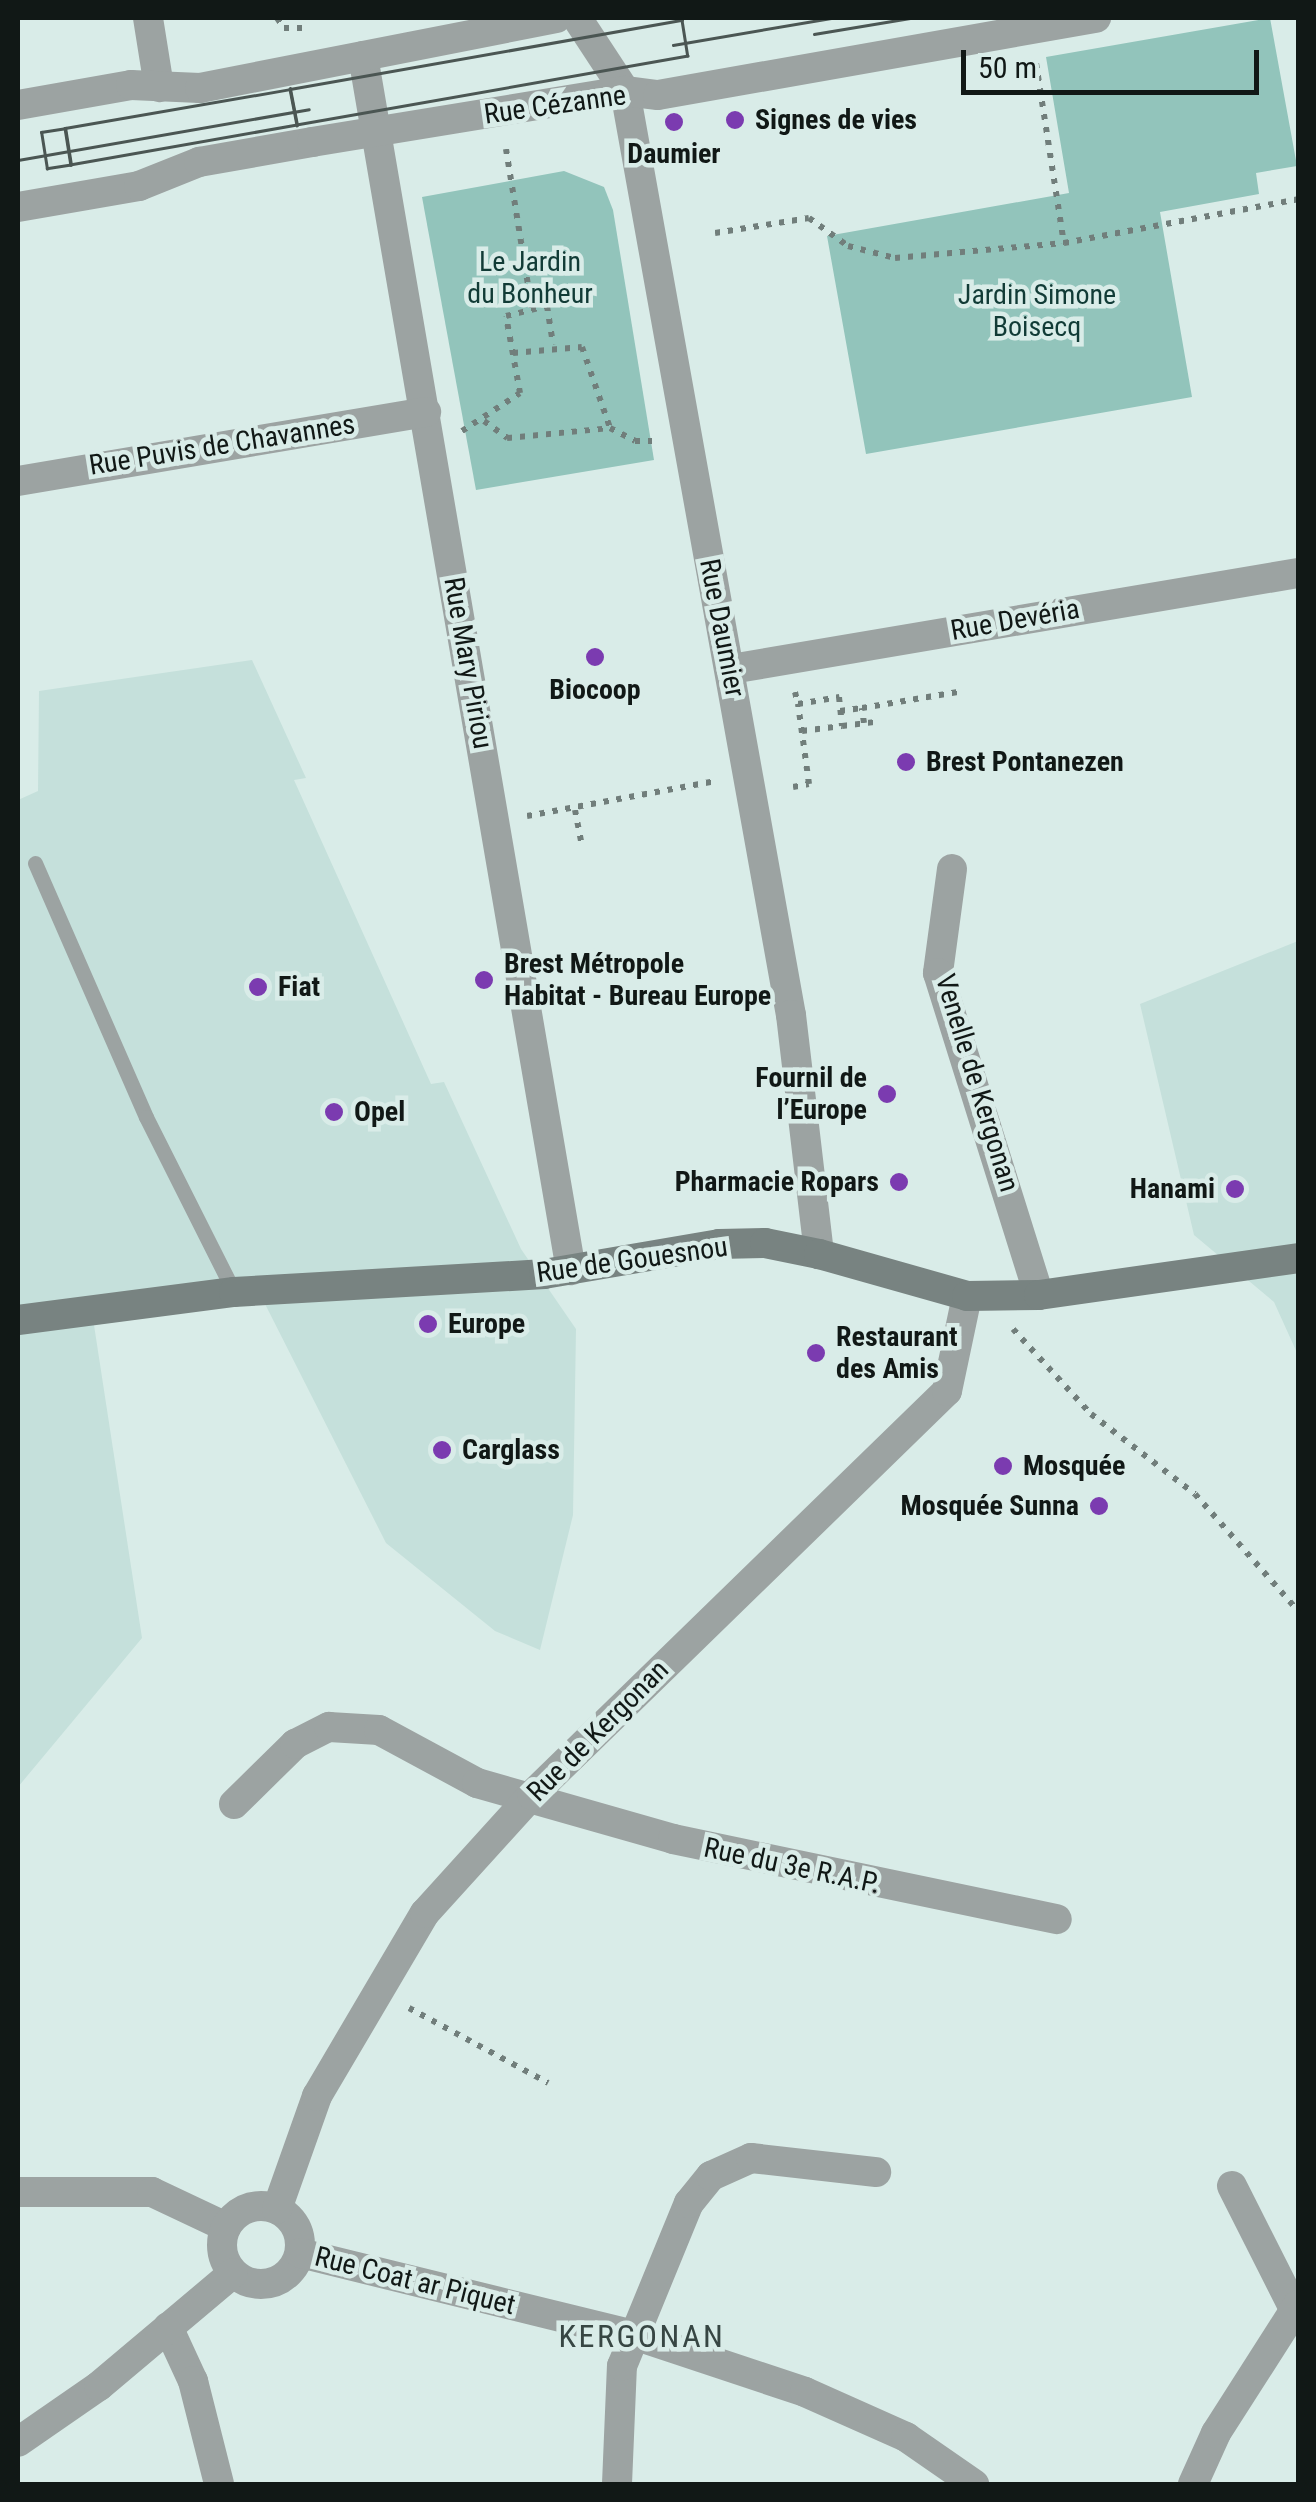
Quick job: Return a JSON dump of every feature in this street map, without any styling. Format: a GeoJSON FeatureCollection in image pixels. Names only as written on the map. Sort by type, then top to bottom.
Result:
{"type":"FeatureCollection","features":[{"type":"Feature","properties":{"kind":"street"},"geometry":{"type":"LineString","coordinates":[[148,18],[159,87]]}},
{"type":"Feature","properties":{"kind":"street"},"geometry":{"type":"LineString","coordinates":[[18,105],[131,85],[200,88],[556,18]]}},
{"type":"Feature","properties":{"kind":"street","name":"Rue Daumier"},"geometry":{"type":"LineString","coordinates":[[576,18],[626,91],[790,1015],[819,1254]]}},
{"type":"Feature","properties":{"kind":"street","name":"Rue Cézanne"},"geometry":{"type":"LineString","coordinates":[[18,207],[139,186],[199,162],[626,91],[658,95],[1096,18]]}},
{"type":"Feature","properties":{"kind":"street","name":"Rue Mary Piriou"},"geometry":{"type":"LineString","coordinates":[[363,56],[571,1270]]}},
{"type":"Feature","properties":{"kind":"street","name":"Rue Puvis de Chavannes"},"geometry":{"type":"LineString","coordinates":[[18,481],[426,412]]}},
{"type":"Feature","properties":{"kind":"street","name":"Rue Devéria"},"geometry":{"type":"LineString","coordinates":[[731,669],[1298,572]]}},
{"type":"Feature","properties":{"kind":"street","name":"Venelle de Kergonan"},"geometry":{"type":"LineString","coordinates":[[952,869],[938,974],[1039,1294]]}},
{"type":"Feature","properties":{"kind":"street","name":"Rue de Gouesnou"},"geometry":{"type":"LineString","coordinates":[[18,1320],[234,1292],[571,1270],[719,1244],[764,1243],[819,1254],[967,1296],[1039,1294],[1298,1258]]}},
{"type":"Feature","properties":{"kind":"street","name":"Rue de Kergonan"},"geometry":{"type":"LineString","coordinates":[[277,2209],[317,2096],[425,1913],[532,1795],[946,1390],[967,1296]]}},
{"type":"Feature","properties":{"kind":"street","name":"Rue du 3e R.A.P."},"geometry":{"type":"LineString","coordinates":[[234,1804],[295,1744],[329,1727],[379,1730],[477,1784],[532,1795],[773,1864],[1057,1919]]}},
{"type":"Feature","properties":{"kind":"street"},"geometry":{"type":"LineString","coordinates":[[618,2484],[622,2366],[631,2334],[689,2203],[712,2176],[751,2158],[876,2172]]}},
{"type":"Feature","properties":{"kind":"street"},"geometry":{"type":"LineString","coordinates":[[1192,2484],[1216,2433],[1296,2307],[1232,2186]]}},
{"type":"Feature","properties":{"kind":"street"},"geometry":{"type":"LineString","coordinates":[[18,2192],[152,2192],[226,2227]]}},
{"type":"Feature","properties":{"kind":"street"},"geometry":{"type":"LineString","coordinates":[[277,2209],[296,2227],[300,2253],[288,2274],[266,2285],[232,2273],[222,2251],[226,2227],[242,2210],[277,2209]]}},
{"type":"Feature","properties":{"kind":"street","name":"Rue Coat ar Piquet"},"geometry":{"type":"LineString","coordinates":[[300,2253],[631,2334],[805,2392],[906,2437],[974,2484]]}},
{"type":"Feature","properties":{"kind":"street"},"geometry":{"type":"LineString","coordinates":[[18,2442],[100,2386],[232,2273]]}},
{"type":"Feature","properties":{"kind":"street"},"geometry":{"type":"LineString","coordinates":[[168,2327],[193,2381],[219,2484]]}},
{"type":"Feature","properties":{"kind":"lane"},"geometry":{"type":"LineString","coordinates":[[36,863],[146,1117],[234,1292]]}},
{"type":"Feature","properties":{"kind":"path"},"geometry":{"type":"LineString","coordinates":[[1034,52],[1064,243]]}},
{"type":"Feature","properties":{"kind":"path"},"geometry":{"type":"LineString","coordinates":[[506,149],[532,310]]}},
{"type":"Feature","properties":{"kind":"path"},"geometry":{"type":"LineString","coordinates":[[714,234],[809,218],[848,246],[895,258],[1064,243],[1298,199]]}},
{"type":"Feature","properties":{"kind":"path"},"geometry":{"type":"LineString","coordinates":[[452,436],[484,420],[520,393],[506,316],[548,306],[554,345]]}},
{"type":"Feature","properties":{"kind":"path"},"geometry":{"type":"LineString","coordinates":[[513,352],[577,344],[587,354],[610,428]]}},
{"type":"Feature","properties":{"kind":"path"},"geometry":{"type":"LineString","coordinates":[[484,420],[508,438],[610,428],[635,442],[658,440]]}},
{"type":"Feature","properties":{"kind":"path"},"geometry":{"type":"LineString","coordinates":[[792,786],[809,784],[794,686]]}},
{"type":"Feature","properties":{"kind":"path"},"geometry":{"type":"LineString","coordinates":[[840,712],[958,692]]}},
{"type":"Feature","properties":{"kind":"path"},"geometry":{"type":"LineString","coordinates":[[798,704],[839,698],[842,726]]}},
{"type":"Feature","properties":{"kind":"path"},"geometry":{"type":"LineString","coordinates":[[862,708],[864,723]]}},
{"type":"Feature","properties":{"kind":"path"},"geometry":{"type":"LineString","coordinates":[[802,732],[880,720]]}},
{"type":"Feature","properties":{"kind":"path"},"geometry":{"type":"LineString","coordinates":[[516,816],[575,810],[717,780]]}},
{"type":"Feature","properties":{"kind":"path"},"geometry":{"type":"LineString","coordinates":[[575,810],[582,846]]}},
{"type":"Feature","properties":{"kind":"path"},"geometry":{"type":"LineString","coordinates":[[967,1296],[1014,1330],[1136,1454],[1195,1494],[1298,1611]]}},
{"type":"Feature","properties":{"kind":"path"},"geometry":{"type":"LineString","coordinates":[[377,1990],[548,2083]]}},
{"type":"Feature","properties":{"kind":"shaded area"},"geometry":{"type":"Polygon","coordinates":[[[252,660],[306,778],[294,780],[431,1084],[444,1082],[521,1249],[576,1329],[573,1515],[540,1650],[495,1631],[386,1543],[264,1302],[94,1325],[142,1638],[18,1787],[18,800],[38,791],[39,691],[252,660]]]}},
{"type":"Feature","properties":{"kind":"shaded area"},"geometry":{"type":"Polygon","coordinates":[[[1298,941],[1298,1355],[1274,1302],[1194,1235],[1140,1004],[1298,941]]]}},
{"type":"Feature","properties":{"kind":"green space","name":"Jardin Simone Boisecq"},"geometry":{"type":"Polygon","coordinates":[[[1270,18],[1297,166],[1256,173],[1259,194],[1160,212],[1192,397],[866,454],[827,236],[1069,193],[1046,57],[1270,18]]]}},
{"type":"Feature","properties":{"kind":"green space","name":"Le Jardin du Bonheur"},"geometry":{"type":"Polygon","coordinates":[[[564,171],[604,187],[613,210],[654,460],[476,490],[422,197],[564,171]]]}},
{"type":"Feature","properties":{"kind":"tram line"},"geometry":{"type":"LineString","coordinates":[[673,45],[831,18]]}},
{"type":"Feature","properties":{"kind":"tram line"},"geometry":{"type":"LineString","coordinates":[[814,34],[910,18]]}},
{"type":"Feature","properties":{"kind":"tram line"},"geometry":{"type":"LineString","coordinates":[[682,20],[688,56],[297,125],[290,89],[682,20]]}},
{"type":"Feature","properties":{"kind":"tram line"},"geometry":{"type":"LineString","coordinates":[[290,89],[297,125],[71,165],[65,128],[290,89]]}},
{"type":"Feature","properties":{"kind":"tram line"},"geometry":{"type":"LineString","coordinates":[[18,160],[309,109]]}},
{"type":"Feature","properties":{"kind":"tram line"},"geometry":{"type":"LineString","coordinates":[[65,128],[71,165],[47,169],[41,132],[65,128]]}},
{"type":"Feature","properties":{"kind":"place","name":"Signes de vies"},"geometry":{"type":"Point","coordinates":[735,120]}},
{"type":"Feature","properties":{"kind":"place","name":"Daumier"},"geometry":{"type":"Point","coordinates":[674,122]}},
{"type":"Feature","properties":{"kind":"place","name":"Biocoop"},"geometry":{"type":"Point","coordinates":[595,657]}},
{"type":"Feature","properties":{"kind":"place","name":"Brest Pontanezen"},"geometry":{"type":"Point","coordinates":[906,762]}},
{"type":"Feature","properties":{"kind":"place","name":"Brest Métropole Habitat - Bureau Europe"},"geometry":{"type":"Point","coordinates":[484,980]}},
{"type":"Feature","properties":{"kind":"place","name":"Fiat"},"geometry":{"type":"Point","coordinates":[258,987]}},
{"type":"Feature","properties":{"kind":"place","name":"Fournil de l’Europe"},"geometry":{"type":"Point","coordinates":[887,1094]}},
{"type":"Feature","properties":{"kind":"place","name":"Opel"},"geometry":{"type":"Point","coordinates":[334,1112]}},
{"type":"Feature","properties":{"kind":"place","name":"Pharmacie Ropars"},"geometry":{"type":"Point","coordinates":[899,1182]}},
{"type":"Feature","properties":{"kind":"place","name":"Hanami"},"geometry":{"type":"Point","coordinates":[1235,1189]}},
{"type":"Feature","properties":{"kind":"place","name":"Europe"},"geometry":{"type":"Point","coordinates":[428,1324]}},
{"type":"Feature","properties":{"kind":"place","name":"Restaurant des Amis"},"geometry":{"type":"Point","coordinates":[816,1353]}},
{"type":"Feature","properties":{"kind":"place","name":"Carglass"},"geometry":{"type":"Point","coordinates":[442,1450]}},
{"type":"Feature","properties":{"kind":"place","name":"Mosquée"},"geometry":{"type":"Point","coordinates":[1003,1466]}},
{"type":"Feature","properties":{"kind":"place","name":"Mosquée Sunna"},"geometry":{"type":"Point","coordinates":[1099,1506]}},
{"type":"Feature","properties":{"kind":"district","name":"KERGONAN"},"geometry":{"type":"Point","coordinates":[642,2336]}}]}
